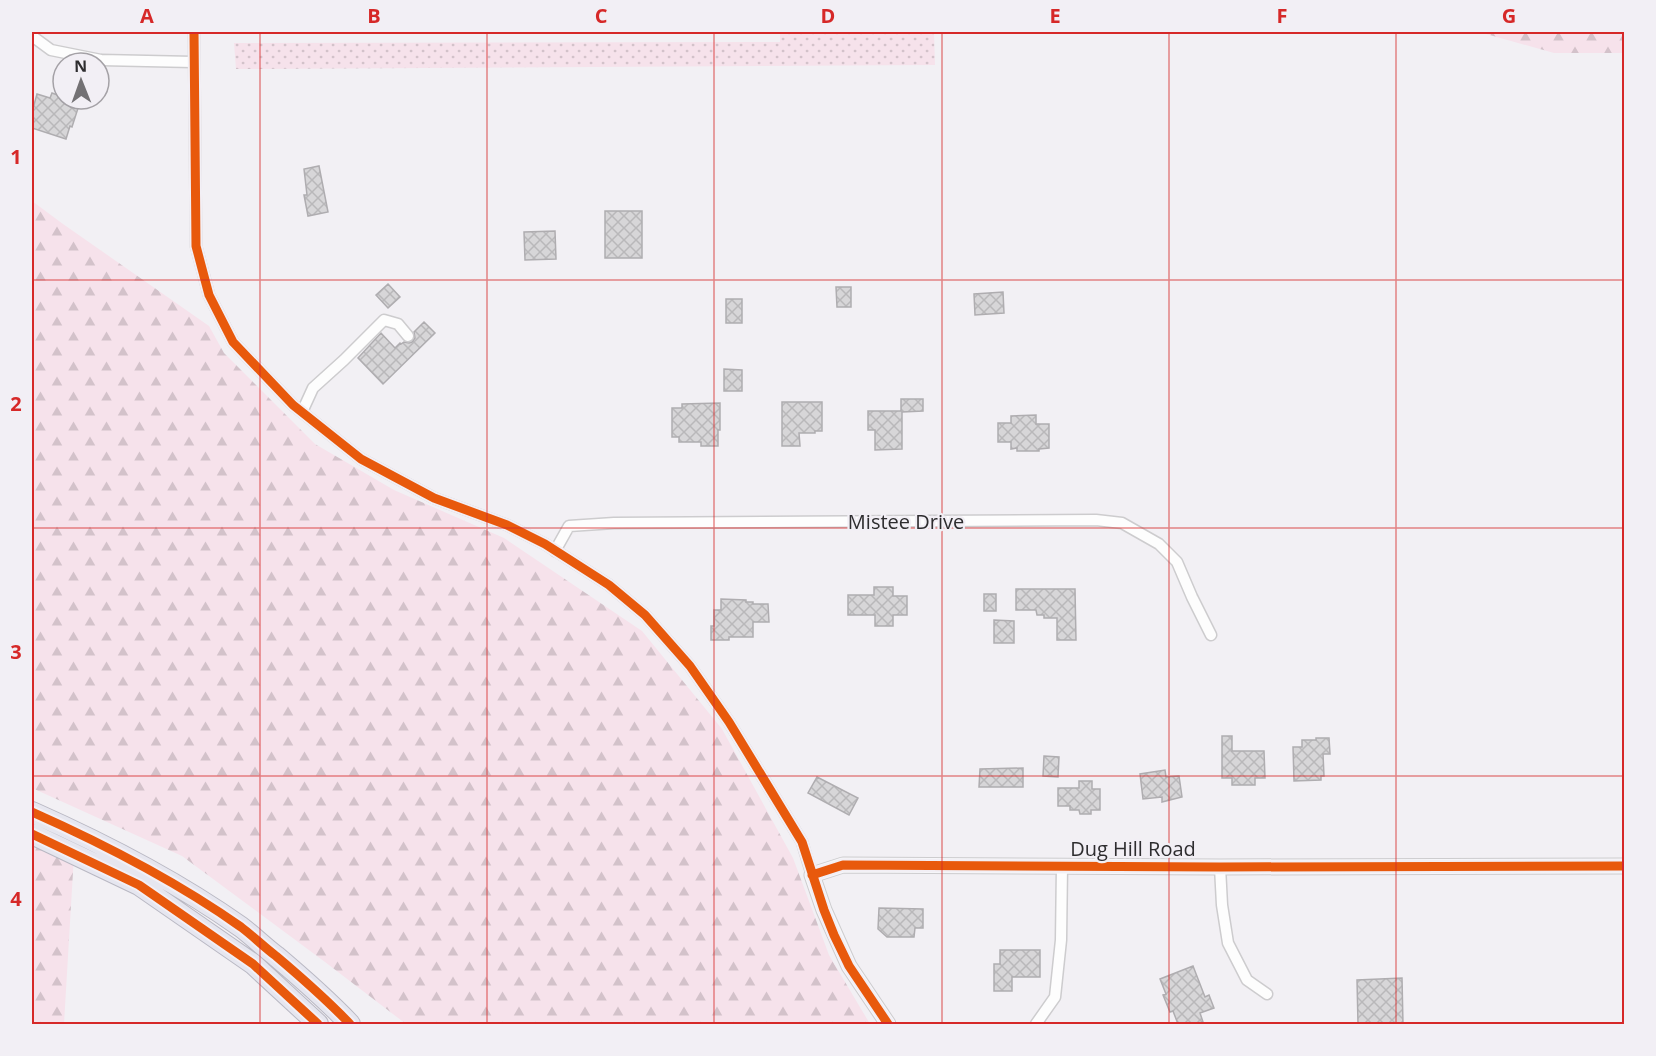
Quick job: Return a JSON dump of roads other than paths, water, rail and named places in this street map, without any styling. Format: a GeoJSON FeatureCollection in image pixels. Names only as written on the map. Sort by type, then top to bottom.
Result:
{"type":"FeatureCollection","features":[{"type":"Feature","properties":{"kind":"highway"},"geometry":{"type":"LineString","coordinates":[[32,812],[144,866],[243,928],[324,997],[350,1024]]}},
{"type":"Feature","properties":{"kind":"highway"},"geometry":{"type":"LineString","coordinates":[[32,834],[139,885],[253,964],[318,1024]]}},
{"type":"Feature","properties":{"kind":"street"},"geometry":{"type":"LineString","coordinates":[[194,32],[196,246],[209,295],[233,342],[293,405],[361,459],[434,498],[507,525],[555,551],[609,585],[645,615],[690,666],[729,722],[802,842],[827,919],[849,966],[888,1024]]}},
{"type":"Feature","properties":{"kind":"street"},"geometry":{"type":"LineString","coordinates":[[32,36],[51,50],[101,60],[193,62]]}},
{"type":"Feature","properties":{"kind":"street"},"geometry":{"type":"LineString","coordinates":[[302,412],[313,388],[384,320],[398,324],[408,336]]}},
{"type":"Feature","properties":{"kind":"street","name":"Mistee Drive"},"geometry":{"type":"LineString","coordinates":[[555,551],[569,526],[614,523],[1096,520],[1122,523],[1159,544],[1178,562],[1211,635]]}},
{"type":"Feature","properties":{"kind":"street","name":"Dug Hill Road"},"geometry":{"type":"LineString","coordinates":[[812,875],[843,865],[1624,866]]}},
{"type":"Feature","properties":{"kind":"street"},"geometry":{"type":"LineString","coordinates":[[1036,1024],[1055,997],[1061,940],[1062,866]]}},
{"type":"Feature","properties":{"kind":"street"},"geometry":{"type":"LineString","coordinates":[[1220,867],[1227,943],[1247,980],[1267,994]]}}]}
